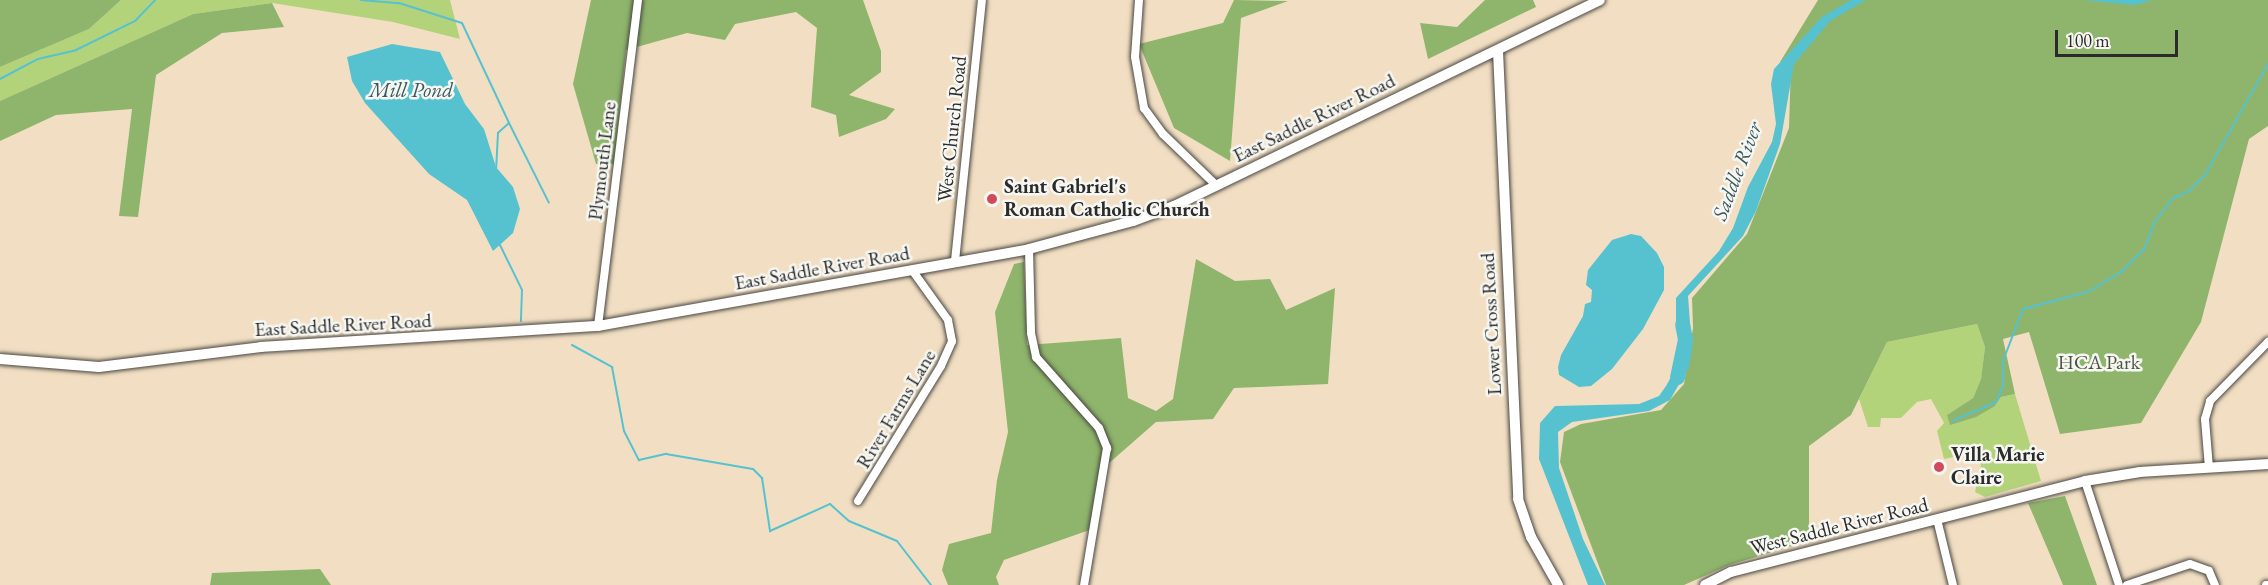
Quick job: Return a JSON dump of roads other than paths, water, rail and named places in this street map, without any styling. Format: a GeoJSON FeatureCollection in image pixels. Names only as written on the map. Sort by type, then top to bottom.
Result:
{"type":"FeatureCollection","features":[{"type":"Feature","properties":{"kind":"street","name":"Plymouth Lane"},"geometry":{"type":"LineString","coordinates":[[598,326],[639,0]]}},
{"type":"Feature","properties":{"kind":"street","name":"West Church Road"},"geometry":{"type":"LineString","coordinates":[[955,261],[982,0]]}},
{"type":"Feature","properties":{"kind":"street"},"geometry":{"type":"LineString","coordinates":[[1140,0],[1135,57],[1144,108],[1163,134],[1216,185]]}},
{"type":"Feature","properties":{"kind":"street","name":"East Saddle River Road"},"geometry":{"type":"LineString","coordinates":[[0,359],[99,367],[284,345],[598,326],[1029,249],[1144,218],[1498,51],[1600,0]]}},
{"type":"Feature","properties":{"kind":"street","name":"Lower Cross Road"},"geometry":{"type":"LineString","coordinates":[[1498,51],[1518,499],[1531,537],[1558,585]]}},
{"type":"Feature","properties":{"kind":"street"},"geometry":{"type":"LineString","coordinates":[[1029,249],[1031,333],[1036,357],[1099,428],[1107,448],[1084,585]]}},
{"type":"Feature","properties":{"kind":"street","name":"River Farms Lane"},"geometry":{"type":"LineString","coordinates":[[858,501],[936,375],[952,341],[948,320],[912,270]]}},
{"type":"Feature","properties":{"kind":"street"},"geometry":{"type":"LineString","coordinates":[[2209,468],[2205,419],[2210,401],[2268,342]]}},
{"type":"Feature","properties":{"kind":"street","name":"West Saddle River Road"},"geometry":{"type":"LineString","coordinates":[[1705,585],[1731,572],[2085,481],[2268,464]]}},
{"type":"Feature","properties":{"kind":"street"},"geometry":{"type":"LineString","coordinates":[[2085,481],[2119,585]]}},
{"type":"Feature","properties":{"kind":"street"},"geometry":{"type":"LineString","coordinates":[[1937,519],[1953,585]]}},
{"type":"Feature","properties":{"kind":"street"},"geometry":{"type":"LineString","coordinates":[[2127,585],[2190,564],[2209,571],[2215,585]]}},
{"type":"Feature","properties":{"kind":"water"},"geometry":{"type":"Polygon","coordinates":[[[1851,0],[1866,0],[1830,21],[1794,64],[1780,144],[1756,211],[1743,236],[1688,296],[1692,349],[1689,367],[1670,400],[1649,411],[1572,422],[1558,432],[1559,468],[1583,539],[1605,585],[1588,585],[1539,459],[1540,423],[1555,406],[1639,404],[1659,396],[1686,350],[1676,322],[1676,298],[1719,251],[1733,228],[1748,187],[1772,142],[1776,124],[1771,84],[1774,69],[1822,17],[1851,0]]]}},
{"type":"Feature","properties":{"kind":"water"},"geometry":{"type":"Polygon","coordinates":[[[2083,0],[2152,0],[2135,5],[2083,0]]]}},
{"type":"Feature","properties":{"kind":"water","name":"Mill Pond"},"geometry":{"type":"Polygon","coordinates":[[[392,44],[440,52],[465,104],[484,129],[496,167],[513,187],[520,209],[513,233],[493,251],[467,200],[429,174],[365,103],[352,81],[347,57],[392,44]]]}},
{"type":"Feature","properties":{"kind":"water"},"geometry":{"type":"Polygon","coordinates":[[[1631,234],[1641,236],[1657,253],[1664,267],[1664,290],[1643,329],[1612,369],[1591,386],[1579,387],[1559,375],[1558,367],[1561,355],[1583,316],[1585,304],[1591,302],[1592,290],[1586,285],[1588,270],[1612,240],[1631,234]]]}},
{"type":"Feature","properties":{"kind":"waterway"},"geometry":{"type":"LineString","coordinates":[[0,79],[38,59],[76,50],[135,21],[155,0]]}},
{"type":"Feature","properties":{"kind":"waterway"},"geometry":{"type":"LineString","coordinates":[[361,0],[399,3],[462,23],[509,123],[498,133],[496,167]]}},
{"type":"Feature","properties":{"kind":"waterway"},"geometry":{"type":"LineString","coordinates":[[1953,421],[1996,402],[2003,386],[2003,361],[2023,309],[2088,292],[2120,273],[2145,248],[2154,223],[2173,198],[2189,191],[2205,175],[2268,64]]}},
{"type":"Feature","properties":{"kind":"waterway"},"geometry":{"type":"LineString","coordinates":[[509,123],[549,203]]}},
{"type":"Feature","properties":{"kind":"waterway"},"geometry":{"type":"LineString","coordinates":[[500,245],[522,290],[521,321]]}},
{"type":"Feature","properties":{"kind":"waterway","name":"Saddle River"},"geometry":{"type":"LineString","coordinates":[[1677,377],[1685,339],[1682,324]]}},
{"type":"Feature","properties":{"kind":"waterway"},"geometry":{"type":"LineString","coordinates":[[572,345],[612,367],[624,431],[639,460],[666,454],[753,469],[762,478],[770,531],[830,504],[849,521],[897,541],[931,585]]}},
{"type":"Feature","properties":{"kind":"place","name":"Saint Gabriel's Roman Catholic Church"},"geometry":{"type":"Point","coordinates":[992,199]}},
{"type":"Feature","properties":{"kind":"place","name":"Villa Marie Claire"},"geometry":{"type":"Point","coordinates":[1939,467]}},
{"type":"Feature","properties":{"kind":"park label","name":"HCA Park"},"geometry":{"type":"Point","coordinates":[2099,362]}}]}
